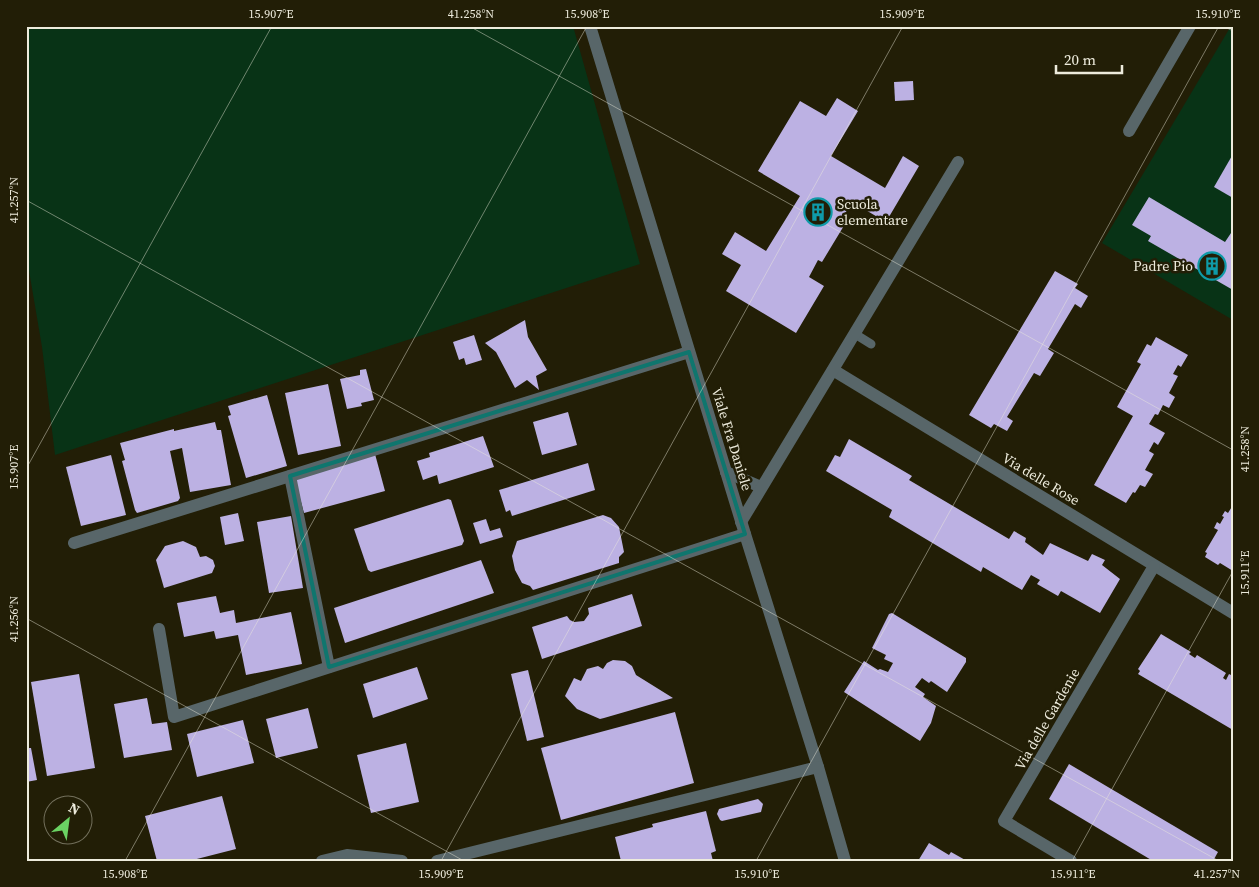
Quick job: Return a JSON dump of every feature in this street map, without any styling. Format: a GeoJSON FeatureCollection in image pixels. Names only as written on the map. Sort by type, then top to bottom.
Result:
{"type":"FeatureCollection","features":[{"type":"Feature","properties":{"kind":"street","name":"Viale Fra Daniele"},"geometry":{"type":"LineString","coordinates":[[590,26],[818,767],[845,861]]}},
{"type":"Feature","properties":{"kind":"street"},"geometry":{"type":"LineString","coordinates":[[1129,131],[1190,26]]}},
{"type":"Feature","properties":{"kind":"street"},"geometry":{"type":"LineString","coordinates":[[159,629],[174,717],[743,528],[762,487],[958,162]]}},
{"type":"Feature","properties":{"kind":"street"},"geometry":{"type":"LineString","coordinates":[[74,543],[689,352]]}},
{"type":"Feature","properties":{"kind":"street","name":"Via delle Rose"},"geometry":{"type":"LineString","coordinates":[[833,370],[1233,614]]}},
{"type":"Feature","properties":{"kind":"street"},"geometry":{"type":"LineString","coordinates":[[726,472],[762,487]]}},
{"type":"Feature","properties":{"kind":"street"},"geometry":{"type":"LineString","coordinates":[[290,476],[329,667]]}},
{"type":"Feature","properties":{"kind":"street"},"geometry":{"type":"LineString","coordinates":[[735,501],[762,487]]}},
{"type":"Feature","properties":{"kind":"street","name":"Via delle Gardenie"},"geometry":{"type":"LineString","coordinates":[[1071,861],[1004,821],[1154,566]]}},
{"type":"Feature","properties":{"kind":"street"},"geometry":{"type":"LineString","coordinates":[[437,861],[818,767]]}},
{"type":"Feature","properties":{"kind":"street"},"geometry":{"type":"LineString","coordinates":[[322,861],[347,855],[402,861]]}},
{"type":"Feature","properties":{"kind":"lane"},"geometry":{"type":"LineString","coordinates":[[855,334],[870,344]]}},
{"type":"Feature","properties":{"kind":"highlighted area"},"geometry":{"type":"Polygon","coordinates":[[[689,352],[745,534],[329,667],[290,476],[689,352]]]}},
{"type":"Feature","properties":{"kind":"green space"},"geometry":{"type":"Polygon","coordinates":[[[26,26],[573,26],[640,264],[55,455],[42,347],[26,253],[26,26]]]}},
{"type":"Feature","properties":{"kind":"green space"},"geometry":{"type":"Polygon","coordinates":[[[1231,26],[1233,26],[1233,320],[1102,243],[1231,26]]]}},
{"type":"Feature","properties":{"kind":"building"},"geometry":{"type":"Polygon","coordinates":[[[913,81],[914,100],[895,101],[894,82],[913,81]]]}},
{"type":"Feature","properties":{"kind":"building","name":"Scuola elementare"},"geometry":{"type":"Polygon","coordinates":[[[837,98],[858,111],[831,156],[885,188],[903,156],[919,166],[886,222],[852,202],[840,222],[845,224],[822,262],[818,260],[809,277],[824,286],[796,333],[726,291],[741,265],[722,254],[735,232],[766,251],[800,196],[758,171],[800,101],[826,116],[837,98]]]}},
{"type":"Feature","properties":{"kind":"building"},"geometry":{"type":"Polygon","coordinates":[[[1233,154],[1233,198],[1214,187],[1233,154]]]}},
{"type":"Feature","properties":{"kind":"building","name":"Padre Pio"},"geometry":{"type":"Polygon","coordinates":[[[1149,197],[1225,242],[1233,230],[1233,290],[1148,241],[1151,236],[1132,225],[1149,197]]]}},
{"type":"Feature","properties":{"kind":"building"},"geometry":{"type":"Polygon","coordinates":[[[1055,271],[1078,284],[1075,288],[1088,296],[1081,308],[1075,304],[1048,349],[1054,353],[1040,376],[1034,373],[1007,417],[1013,421],[1007,431],[994,424],[991,428],[969,415],[1055,271]]]}},
{"type":"Feature","properties":{"kind":"building"},"geometry":{"type":"Polygon","coordinates":[[[525,320],[528,337],[547,370],[536,376],[539,390],[527,380],[515,388],[496,352],[485,343],[525,320]]]}},
{"type":"Feature","properties":{"kind":"building"},"geometry":{"type":"Polygon","coordinates":[[[474,335],[482,360],[466,365],[464,358],[459,360],[453,342],[474,335]]]}},
{"type":"Feature","properties":{"kind":"building"},"geometry":{"type":"Polygon","coordinates":[[[1156,337],[1188,355],[1181,367],[1178,365],[1173,374],[1178,376],[1169,393],[1175,397],[1169,408],[1163,405],[1158,415],[1155,414],[1149,424],[1165,433],[1158,445],[1154,442],[1149,451],[1154,454],[1145,470],[1153,474],[1145,487],[1140,485],[1126,503],[1094,485],[1133,416],[1117,407],[1141,364],[1137,362],[1147,344],[1151,346],[1156,337]]]}},
{"type":"Feature","properties":{"kind":"building"},"geometry":{"type":"Polygon","coordinates":[[[366,369],[374,400],[361,403],[362,406],[347,409],[340,379],[360,375],[360,370],[366,369]]]}},
{"type":"Feature","properties":{"kind":"building"},"geometry":{"type":"Polygon","coordinates":[[[328,384],[341,446],[298,455],[285,393],[328,384]]]}},
{"type":"Feature","properties":{"kind":"building"},"geometry":{"type":"Polygon","coordinates":[[[267,395],[287,466],[246,478],[228,416],[231,415],[228,406],[267,395]]]}},
{"type":"Feature","properties":{"kind":"building"},"geometry":{"type":"Polygon","coordinates":[[[568,412],[577,445],[542,455],[533,422],[568,412]]]}},
{"type":"Feature","properties":{"kind":"building"},"geometry":{"type":"Polygon","coordinates":[[[215,422],[217,430],[221,430],[231,485],[190,492],[182,448],[170,451],[180,498],[178,501],[137,513],[122,461],[125,460],[120,443],[174,429],[174,431],[215,422]]]}},
{"type":"Feature","properties":{"kind":"building"},"geometry":{"type":"Polygon","coordinates":[[[483,436],[494,467],[439,484],[437,475],[423,480],[417,461],[430,457],[429,453],[483,436]]]}},
{"type":"Feature","properties":{"kind":"building"},"geometry":{"type":"Polygon","coordinates":[[[849,439],[912,476],[909,480],[1009,539],[1014,531],[1026,538],[1025,542],[1043,555],[1050,543],[1088,561],[1092,554],[1105,560],[1102,565],[1120,579],[1100,613],[1061,591],[1058,596],[1037,584],[1040,580],[1031,575],[1022,590],[983,567],[981,572],[889,517],[892,510],[826,471],[835,455],[840,457],[849,439]]]}},
{"type":"Feature","properties":{"kind":"building"},"geometry":{"type":"Polygon","coordinates":[[[375,454],[385,491],[304,513],[294,476],[375,454]]]}},
{"type":"Feature","properties":{"kind":"building"},"geometry":{"type":"Polygon","coordinates":[[[111,455],[126,515],[81,526],[66,467],[111,455]]]}},
{"type":"Feature","properties":{"kind":"building"},"geometry":{"type":"Polygon","coordinates":[[[588,463],[595,490],[512,516],[510,510],[506,512],[499,490],[588,463]]]}},
{"type":"Feature","properties":{"kind":"building"},"geometry":{"type":"Polygon","coordinates":[[[448,499],[451,500],[464,541],[462,545],[371,572],[368,570],[354,529],[448,499]]]}},
{"type":"Feature","properties":{"kind":"building"},"geometry":{"type":"Polygon","coordinates":[[[1233,505],[1233,571],[1205,557],[1207,553],[1205,552],[1218,530],[1214,528],[1217,522],[1220,524],[1225,511],[1228,513],[1233,505]]]}},
{"type":"Feature","properties":{"kind":"building"},"geometry":{"type":"Polygon","coordinates":[[[238,513],[244,541],[225,545],[220,517],[238,513]]]}},
{"type":"Feature","properties":{"kind":"building"},"geometry":{"type":"Polygon","coordinates":[[[603,515],[611,518],[619,527],[624,552],[619,557],[619,563],[533,590],[530,586],[522,583],[515,570],[512,556],[517,541],[603,515]]]}},
{"type":"Feature","properties":{"kind":"building"},"geometry":{"type":"Polygon","coordinates":[[[291,516],[303,588],[269,593],[257,522],[291,516]]]}},
{"type":"Feature","properties":{"kind":"building"},"geometry":{"type":"Polygon","coordinates":[[[486,519],[490,531],[500,528],[503,537],[480,544],[473,523],[486,519]]]}},
{"type":"Feature","properties":{"kind":"building"},"geometry":{"type":"Polygon","coordinates":[[[183,541],[196,547],[200,557],[206,556],[213,560],[215,566],[212,573],[164,588],[156,560],[165,546],[183,541]]]}},
{"type":"Feature","properties":{"kind":"building"},"geometry":{"type":"Polygon","coordinates":[[[481,560],[494,593],[345,643],[334,608],[481,560]]]}},
{"type":"Feature","properties":{"kind":"building"},"geometry":{"type":"Polygon","coordinates":[[[632,594],[642,626],[542,659],[532,627],[567,616],[574,622],[584,621],[589,614],[588,608],[632,594]]]}},
{"type":"Feature","properties":{"kind":"building"},"geometry":{"type":"Polygon","coordinates":[[[216,596],[220,613],[234,610],[236,623],[291,612],[302,664],[246,675],[238,635],[216,639],[214,631],[184,637],[177,603],[216,596]]]}},
{"type":"Feature","properties":{"kind":"building"},"geometry":{"type":"Polygon","coordinates":[[[892,613],[966,658],[966,662],[947,692],[931,681],[929,683],[922,678],[915,687],[925,694],[923,697],[936,706],[931,723],[920,741],[844,692],[864,661],[878,670],[888,672],[893,663],[884,659],[886,655],[872,648],[889,614],[892,613]]]}},
{"type":"Feature","properties":{"kind":"building"},"geometry":{"type":"Polygon","coordinates":[[[1161,634],[1191,652],[1189,654],[1195,658],[1197,655],[1226,673],[1223,678],[1226,680],[1229,674],[1233,676],[1233,730],[1138,674],[1140,671],[1138,669],[1161,634]]]}},
{"type":"Feature","properties":{"kind":"building"},"geometry":{"type":"Polygon","coordinates":[[[613,660],[625,661],[632,666],[636,675],[673,698],[600,719],[577,709],[565,696],[574,678],[581,681],[587,669],[598,666],[603,669],[607,663],[613,660]]]}},
{"type":"Feature","properties":{"kind":"building"},"geometry":{"type":"Polygon","coordinates":[[[417,667],[428,699],[373,718],[363,684],[417,667]]]}},
{"type":"Feature","properties":{"kind":"building"},"geometry":{"type":"Polygon","coordinates":[[[528,670],[544,737],[527,741],[511,674],[528,670]]]}},
{"type":"Feature","properties":{"kind":"building"},"geometry":{"type":"Polygon","coordinates":[[[79,674],[95,768],[47,776],[31,682],[79,674]]]}},
{"type":"Feature","properties":{"kind":"building"},"geometry":{"type":"Polygon","coordinates":[[[147,698],[152,724],[167,722],[172,750],[124,758],[114,704],[147,698]]]}},
{"type":"Feature","properties":{"kind":"building"},"geometry":{"type":"Polygon","coordinates":[[[308,708],[318,748],[276,758],[266,719],[308,708]]]}},
{"type":"Feature","properties":{"kind":"building"},"geometry":{"type":"Polygon","coordinates":[[[675,712],[694,783],[561,820],[541,748],[675,712]]]}},
{"type":"Feature","properties":{"kind":"building"},"geometry":{"type":"Polygon","coordinates":[[[243,720],[254,763],[197,777],[187,734],[243,720]]]}},
{"type":"Feature","properties":{"kind":"building"},"geometry":{"type":"Polygon","coordinates":[[[406,743],[419,802],[371,813],[357,755],[406,743]]]}},
{"type":"Feature","properties":{"kind":"building"},"geometry":{"type":"Polygon","coordinates":[[[26,748],[31,748],[37,780],[26,782],[26,748]]]}},
{"type":"Feature","properties":{"kind":"building"},"geometry":{"type":"Polygon","coordinates":[[[1069,764],[1218,852],[1213,861],[1153,861],[1049,799],[1069,764]]]}},
{"type":"Feature","properties":{"kind":"building"},"geometry":{"type":"Polygon","coordinates":[[[222,796],[236,849],[189,861],[157,861],[145,816],[222,796]]]}},
{"type":"Feature","properties":{"kind":"building"},"geometry":{"type":"Polygon","coordinates":[[[758,799],[763,804],[761,812],[722,821],[717,814],[719,809],[758,799]]]}},
{"type":"Feature","properties":{"kind":"building"},"geometry":{"type":"Polygon","coordinates":[[[706,811],[716,851],[711,853],[713,861],[621,861],[615,837],[653,827],[652,824],[706,811]]]}},
{"type":"Feature","properties":{"kind":"building"},"geometry":{"type":"Polygon","coordinates":[[[929,843],[949,855],[951,852],[967,861],[918,861],[929,843]]]}},
{"type":"Feature","properties":{"kind":"place","name":"Scuola elementare"},"geometry":{"type":"Point","coordinates":[818,212]}},
{"type":"Feature","properties":{"kind":"place","name":"Padre Pio"},"geometry":{"type":"Point","coordinates":[1212,266]}}]}
